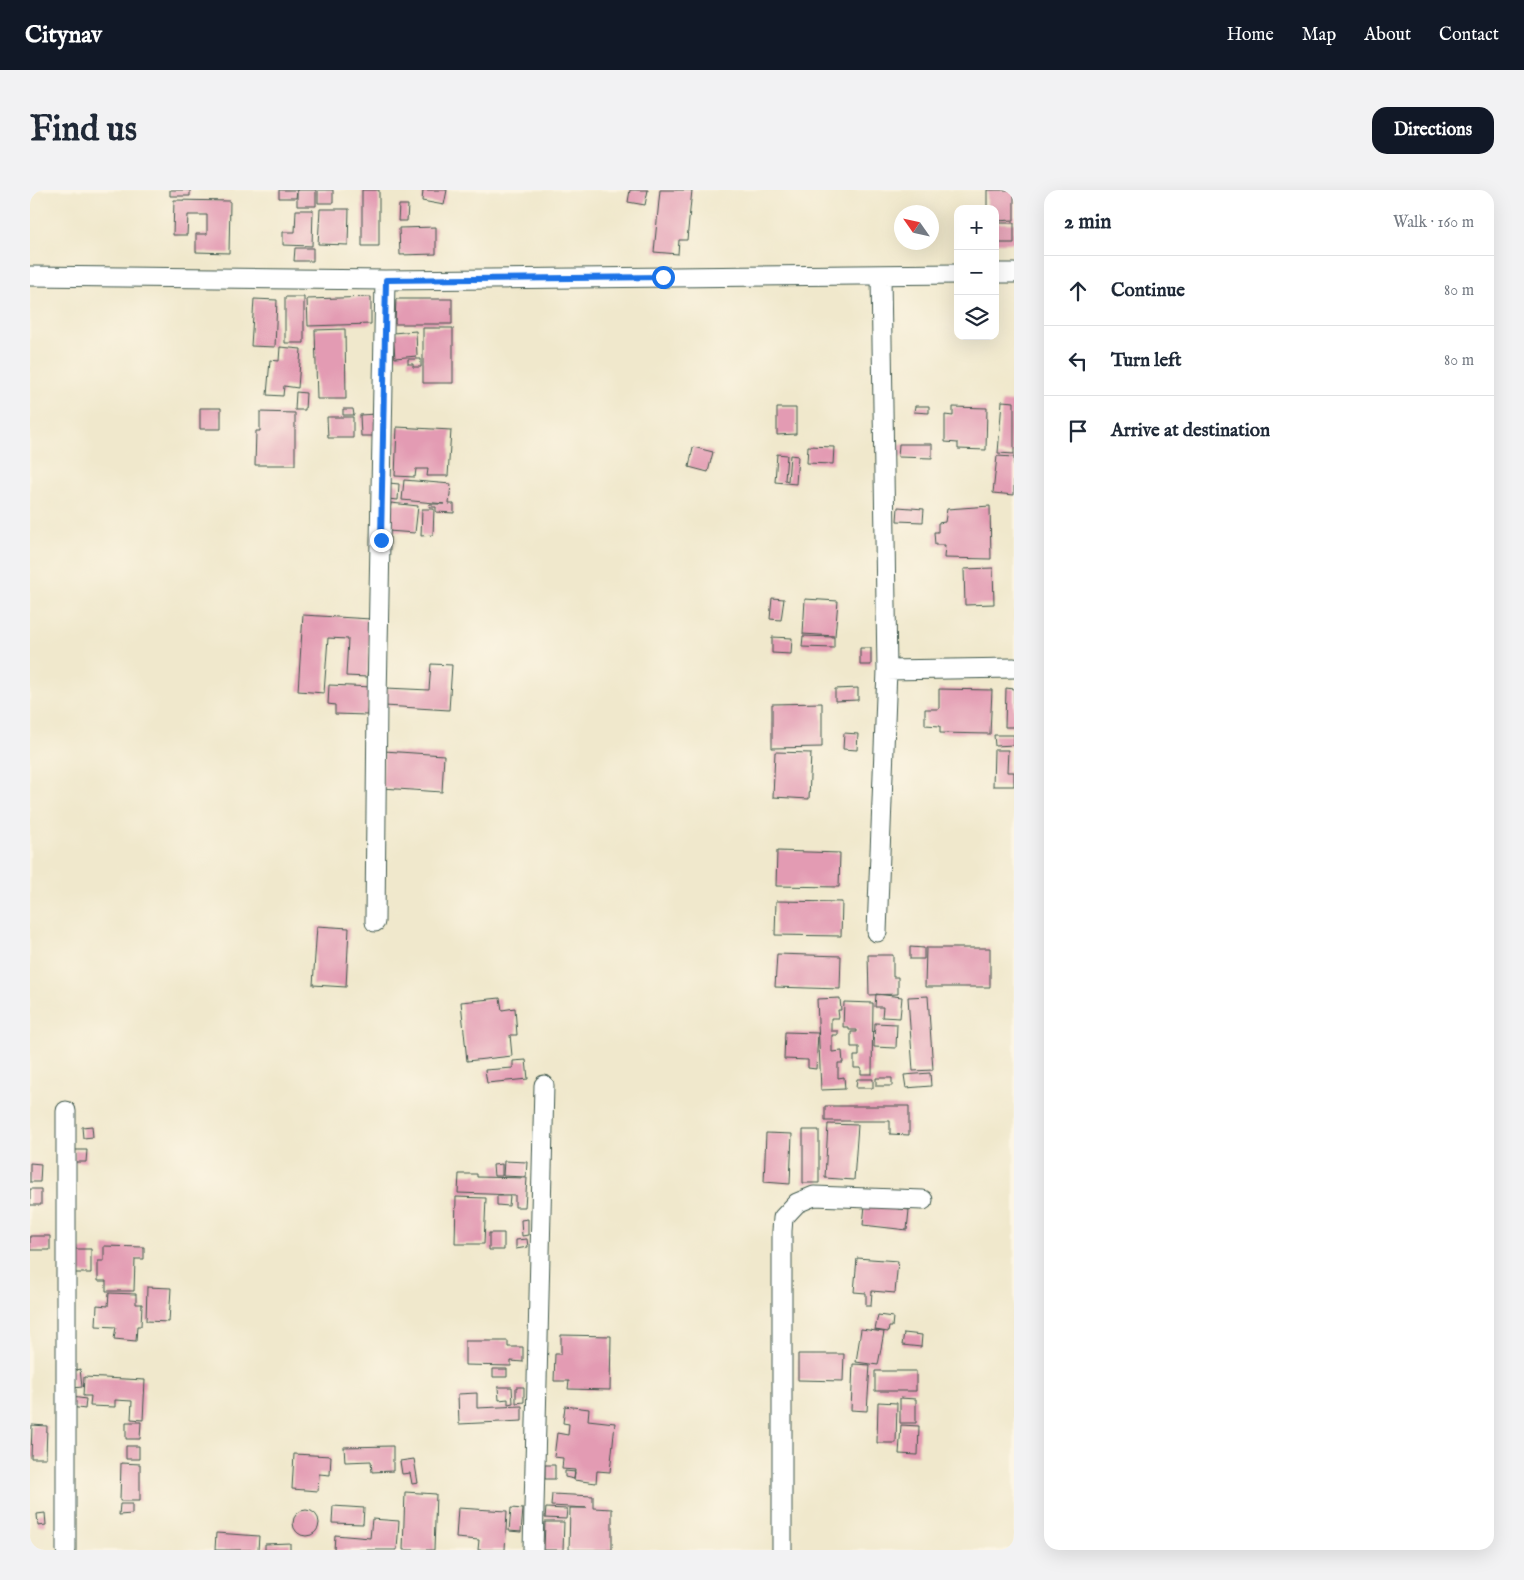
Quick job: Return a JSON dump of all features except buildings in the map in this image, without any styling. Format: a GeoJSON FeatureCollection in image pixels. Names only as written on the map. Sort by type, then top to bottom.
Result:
{"type":"FeatureCollection","features":[{"type":"Feature","properties":{"kind":"street"},"geometry":{"type":"LineString","coordinates":[[999,273],[1014,272]]}},
{"type":"Feature","properties":{"kind":"street"},"geometry":{"type":"LineString","coordinates":[[30,276],[386,280],[954,274]]}},
{"type":"Feature","properties":{"kind":"street"},"geometry":{"type":"LineString","coordinates":[[876,932],[887,670],[881,276]]}},
{"type":"Feature","properties":{"kind":"street"},"geometry":{"type":"LineString","coordinates":[[375,922],[386,280]]}},
{"type":"Feature","properties":{"kind":"street"},"geometry":{"type":"LineString","coordinates":[[887,670],[1014,668]]}},
{"type":"Feature","properties":{"kind":"street"},"geometry":{"type":"LineString","coordinates":[[533,1550],[544,1085]]}},
{"type":"Feature","properties":{"kind":"street"},"geometry":{"type":"LineString","coordinates":[[66,1111],[66,1550]]}},
{"type":"Feature","properties":{"kind":"street"},"geometry":{"type":"LineString","coordinates":[[782,1550],[783,1218],[797,1204],[814,1196],[923,1200]]}},
{"type":"Feature","properties":{"kind":"route"},"geometry":{"type":"LineString","coordinates":[[381,540],[386,280],[663,277]]}}]}
